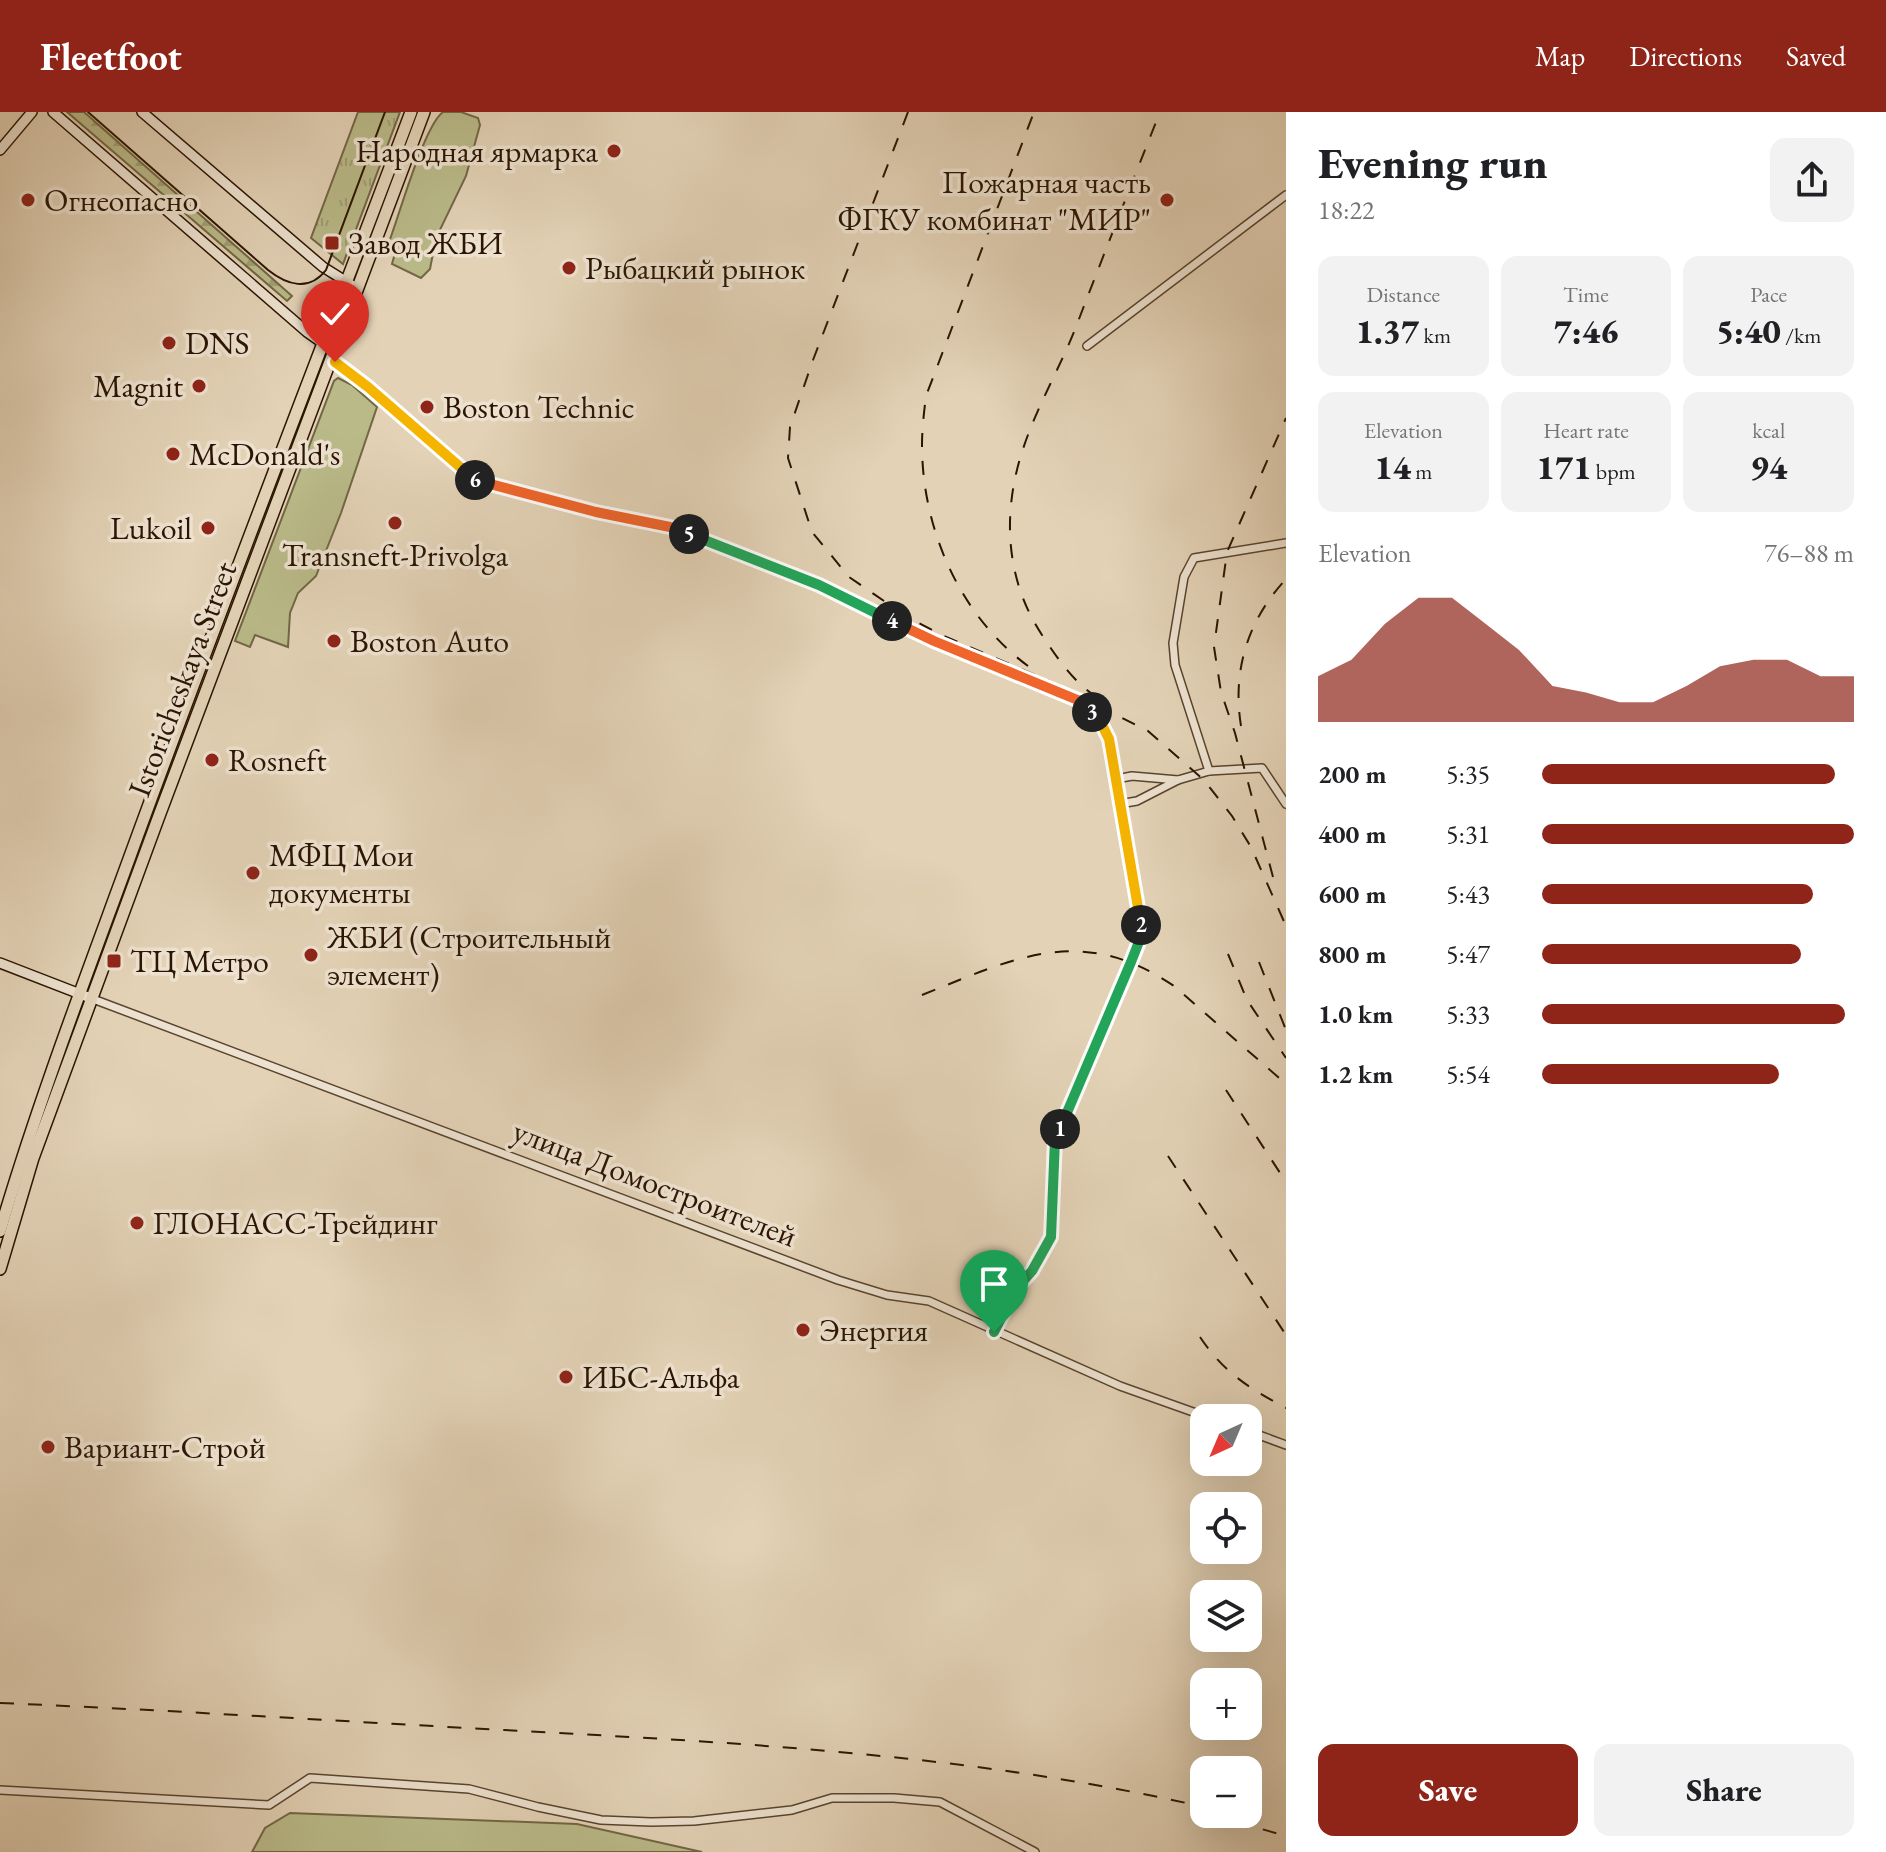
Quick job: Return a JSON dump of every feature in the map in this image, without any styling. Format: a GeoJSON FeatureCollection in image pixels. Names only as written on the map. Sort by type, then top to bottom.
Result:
{"type":"FeatureCollection","features":[{"type":"Feature","properties":{"kind":"highway","name":"Istoricheskaya Street"},"geometry":{"type":"LineString","coordinates":[[0,1269],[23,1184],[329,351],[411,112]]}},
{"type":"Feature","properties":{"kind":"highway","name":"Istoricheskaya Street"},"geometry":{"type":"LineString","coordinates":[[352,286],[424,112]]}},
{"type":"Feature","properties":{"kind":"highway","name":"Istoricheskaya Street"},"geometry":{"type":"LineString","coordinates":[[0,1231],[80,994],[227,591],[329,351]]}},
{"type":"Feature","properties":{"kind":"main road"},"geometry":{"type":"LineString","coordinates":[[0,150],[32,112]]}},
{"type":"Feature","properties":{"kind":"main road"},"geometry":{"type":"LineString","coordinates":[[53,112],[329,351]]}},
{"type":"Feature","properties":{"kind":"main road"},"geometry":{"type":"LineString","coordinates":[[142,112],[323,267],[352,286]]}},
{"type":"Feature","properties":{"kind":"main road","name":"улица Домостроителей"},"geometry":{"type":"LineString","coordinates":[[0,963],[93,999]]}},
{"type":"Feature","properties":{"kind":"street"},"geometry":{"type":"LineString","coordinates":[[1087,346],[1286,195]]}},
{"type":"Feature","properties":{"kind":"street"},"geometry":{"type":"LineString","coordinates":[[329,351],[476,481],[596,512],[670,527],[819,585],[934,641],[1080,701],[1098,717],[1109,739],[1142,934],[1055,1139],[1051,1237],[1032,1271],[1015,1290],[994,1332]]}},
{"type":"Feature","properties":{"kind":"street"},"geometry":{"type":"LineString","coordinates":[[1209,771],[1175,665],[1173,643],[1184,577],[1194,558],[1286,543]]}},
{"type":"Feature","properties":{"kind":"street"},"geometry":{"type":"LineString","coordinates":[[1119,804],[1137,801],[1178,780],[1209,771],[1262,768],[1286,804]]}},
{"type":"Feature","properties":{"kind":"street"},"geometry":{"type":"LineString","coordinates":[[1116,779],[1132,776],[1178,780]]}},
{"type":"Feature","properties":{"kind":"street","name":"улица Домостроителей"},"geometry":{"type":"LineString","coordinates":[[93,999],[838,1280],[887,1295],[929,1301],[1120,1386],[1190,1411]]}},
{"type":"Feature","properties":{"kind":"street"},"geometry":{"type":"LineString","coordinates":[[1262,1436],[1286,1445]]}},
{"type":"Feature","properties":{"kind":"street"},"geometry":{"type":"LineString","coordinates":[[0,1790],[269,1805],[310,1778],[469,1789],[601,1820],[651,1822],[694,1821],[792,1810],[832,1798],[894,1798],[940,1802],[1035,1852]]}},
{"type":"Feature","properties":{"kind":"green space"},"geometry":{"type":"Polygon","coordinates":[[[67,112],[84,112],[292,296],[287,301],[67,112]]]}},
{"type":"Feature","properties":{"kind":"green space"},"geometry":{"type":"Polygon","coordinates":[[[358,112],[400,112],[343,264],[311,238],[358,112]]]}},
{"type":"Feature","properties":{"kind":"green space"},"geometry":{"type":"Polygon","coordinates":[[[443,112],[461,112],[478,118],[480,125],[466,176],[436,238],[430,269],[421,278],[392,264],[397,246],[389,242],[420,152],[443,112]]]}},
{"type":"Feature","properties":{"kind":"green space"},"geometry":{"type":"Polygon","coordinates":[[[338,378],[352,385],[377,407],[316,576],[298,593],[290,613],[288,647],[255,635],[250,647],[235,641],[334,381],[338,378]]]}},
{"type":"Feature","properties":{"kind":"green space"},"geometry":{"type":"Polygon","coordinates":[[[290,1813],[577,1824],[702,1852],[252,1852],[265,1828],[290,1813]]]}},
{"type":"Feature","properties":{"kind":"tram line"},"geometry":{"type":"LineString","coordinates":[[88,112],[268,270],[298,284],[312,281],[326,270],[385,112]]}},
{"type":"Feature","properties":{"kind":"railway"},"geometry":{"type":"LineString","coordinates":[[908,112],[790,427],[788,458],[812,532],[849,577],[909,618],[1047,680],[1148,731],[1204,780],[1232,816],[1251,847],[1286,926]]}},
{"type":"Feature","properties":{"kind":"railway"},"geometry":{"type":"LineString","coordinates":[[1028,666],[1004,646],[983,622],[950,568],[929,508],[922,445],[926,396],[1034,112]]}},
{"type":"Feature","properties":{"kind":"railway"},"geometry":{"type":"LineString","coordinates":[[1098,698],[1067,670],[1042,635],[1020,591],[1011,545],[1012,497],[1028,434],[1074,332],[1160,112]]}},
{"type":"Feature","properties":{"kind":"railway"},"geometry":{"type":"LineString","coordinates":[[1273,877],[1221,692],[1214,647],[1227,552],[1286,418]]}},
{"type":"Feature","properties":{"kind":"railway"},"geometry":{"type":"LineString","coordinates":[[1241,726],[1239,685],[1246,647],[1262,611],[1286,579]]}},
{"type":"Feature","properties":{"kind":"railway"},"geometry":{"type":"LineString","coordinates":[[922,995],[1018,959],[1078,951],[1108,956],[1140,967],[1174,986],[1286,1084]]}},
{"type":"Feature","properties":{"kind":"railway"},"geometry":{"type":"LineString","coordinates":[[1228,954],[1247,1000],[1286,1058]]}},
{"type":"Feature","properties":{"kind":"railway"},"geometry":{"type":"LineString","coordinates":[[1259,962],[1286,1030]]}},
{"type":"Feature","properties":{"kind":"railway"},"geometry":{"type":"LineString","coordinates":[[1226,1090],[1286,1182]]}},
{"type":"Feature","properties":{"kind":"railway"},"geometry":{"type":"LineString","coordinates":[[1168,1156],[1286,1335]]}},
{"type":"Feature","properties":{"kind":"railway"},"geometry":{"type":"LineString","coordinates":[[1200,1337],[1218,1360],[1238,1378],[1286,1408]]}},
{"type":"Feature","properties":{"kind":"railway"},"geometry":{"type":"LineString","coordinates":[[0,1703],[768,1746],[1030,1774],[1190,1804]]}},
{"type":"Feature","properties":{"kind":"railway"},"geometry":{"type":"LineString","coordinates":[[1258,1828],[1286,1836]]}},
{"type":"Feature","properties":{"kind":"place","name":"Народная ярмарка"},"geometry":{"type":"Point","coordinates":[614,151]}},
{"type":"Feature","properties":{"kind":"place","name":"Огнеопасно"},"geometry":{"type":"Point","coordinates":[28,200]}},
{"type":"Feature","properties":{"kind":"place","name":"Пожарная часть ФГКУ комбинат \"МИР\""},"geometry":{"type":"Point","coordinates":[1167,200]}},
{"type":"Feature","properties":{"kind":"place","name":"Завод ЖБИ"},"geometry":{"type":"Point","coordinates":[332,243]}},
{"type":"Feature","properties":{"kind":"place","name":"Рыбацкий рынок"},"geometry":{"type":"Point","coordinates":[569,268]}},
{"type":"Feature","properties":{"kind":"place","name":"DNS"},"geometry":{"type":"Point","coordinates":[169,343]}},
{"type":"Feature","properties":{"kind":"place","name":"Magnit"},"geometry":{"type":"Point","coordinates":[199,386]}},
{"type":"Feature","properties":{"kind":"place","name":"Boston Technic"},"geometry":{"type":"Point","coordinates":[427,407]}},
{"type":"Feature","properties":{"kind":"place","name":"McDonald's"},"geometry":{"type":"Point","coordinates":[173,454]}},
{"type":"Feature","properties":{"kind":"place","name":"Transneft-Privolga"},"geometry":{"type":"Point","coordinates":[395,523]}},
{"type":"Feature","properties":{"kind":"place","name":"Lukoil"},"geometry":{"type":"Point","coordinates":[208,528]}},
{"type":"Feature","properties":{"kind":"place","name":"Boston Auto"},"geometry":{"type":"Point","coordinates":[334,641]}},
{"type":"Feature","properties":{"kind":"place","name":"Rosneft"},"geometry":{"type":"Point","coordinates":[212,760]}},
{"type":"Feature","properties":{"kind":"place","name":"МФЦ Мои документы"},"geometry":{"type":"Point","coordinates":[253,873]}},
{"type":"Feature","properties":{"kind":"place","name":"ЖБИ (Строительный элемент)"},"geometry":{"type":"Point","coordinates":[311,955]}},
{"type":"Feature","properties":{"kind":"place","name":"ТЦ Метро"},"geometry":{"type":"Point","coordinates":[114,961]}},
{"type":"Feature","properties":{"kind":"place","name":"ГЛОНАСС-Трейдинг"},"geometry":{"type":"Point","coordinates":[137,1223]}},
{"type":"Feature","properties":{"kind":"place","name":"Энергия"},"geometry":{"type":"Point","coordinates":[803,1330]}},
{"type":"Feature","properties":{"kind":"place","name":"ИБС-Альфа"},"geometry":{"type":"Point","coordinates":[566,1377]}},
{"type":"Feature","properties":{"kind":"place","name":"Вариант-Строй"},"geometry":{"type":"Point","coordinates":[48,1447]}},
{"type":"Feature","properties":{"kind":"route"},"geometry":{"type":"LineString","coordinates":[[335,362],[476,481],[596,512],[670,527],[819,585],[934,641],[1080,701],[1098,717],[1109,739],[1142,934],[1055,1139],[1051,1237],[1032,1271],[1015,1290],[994,1332]]}}]}
